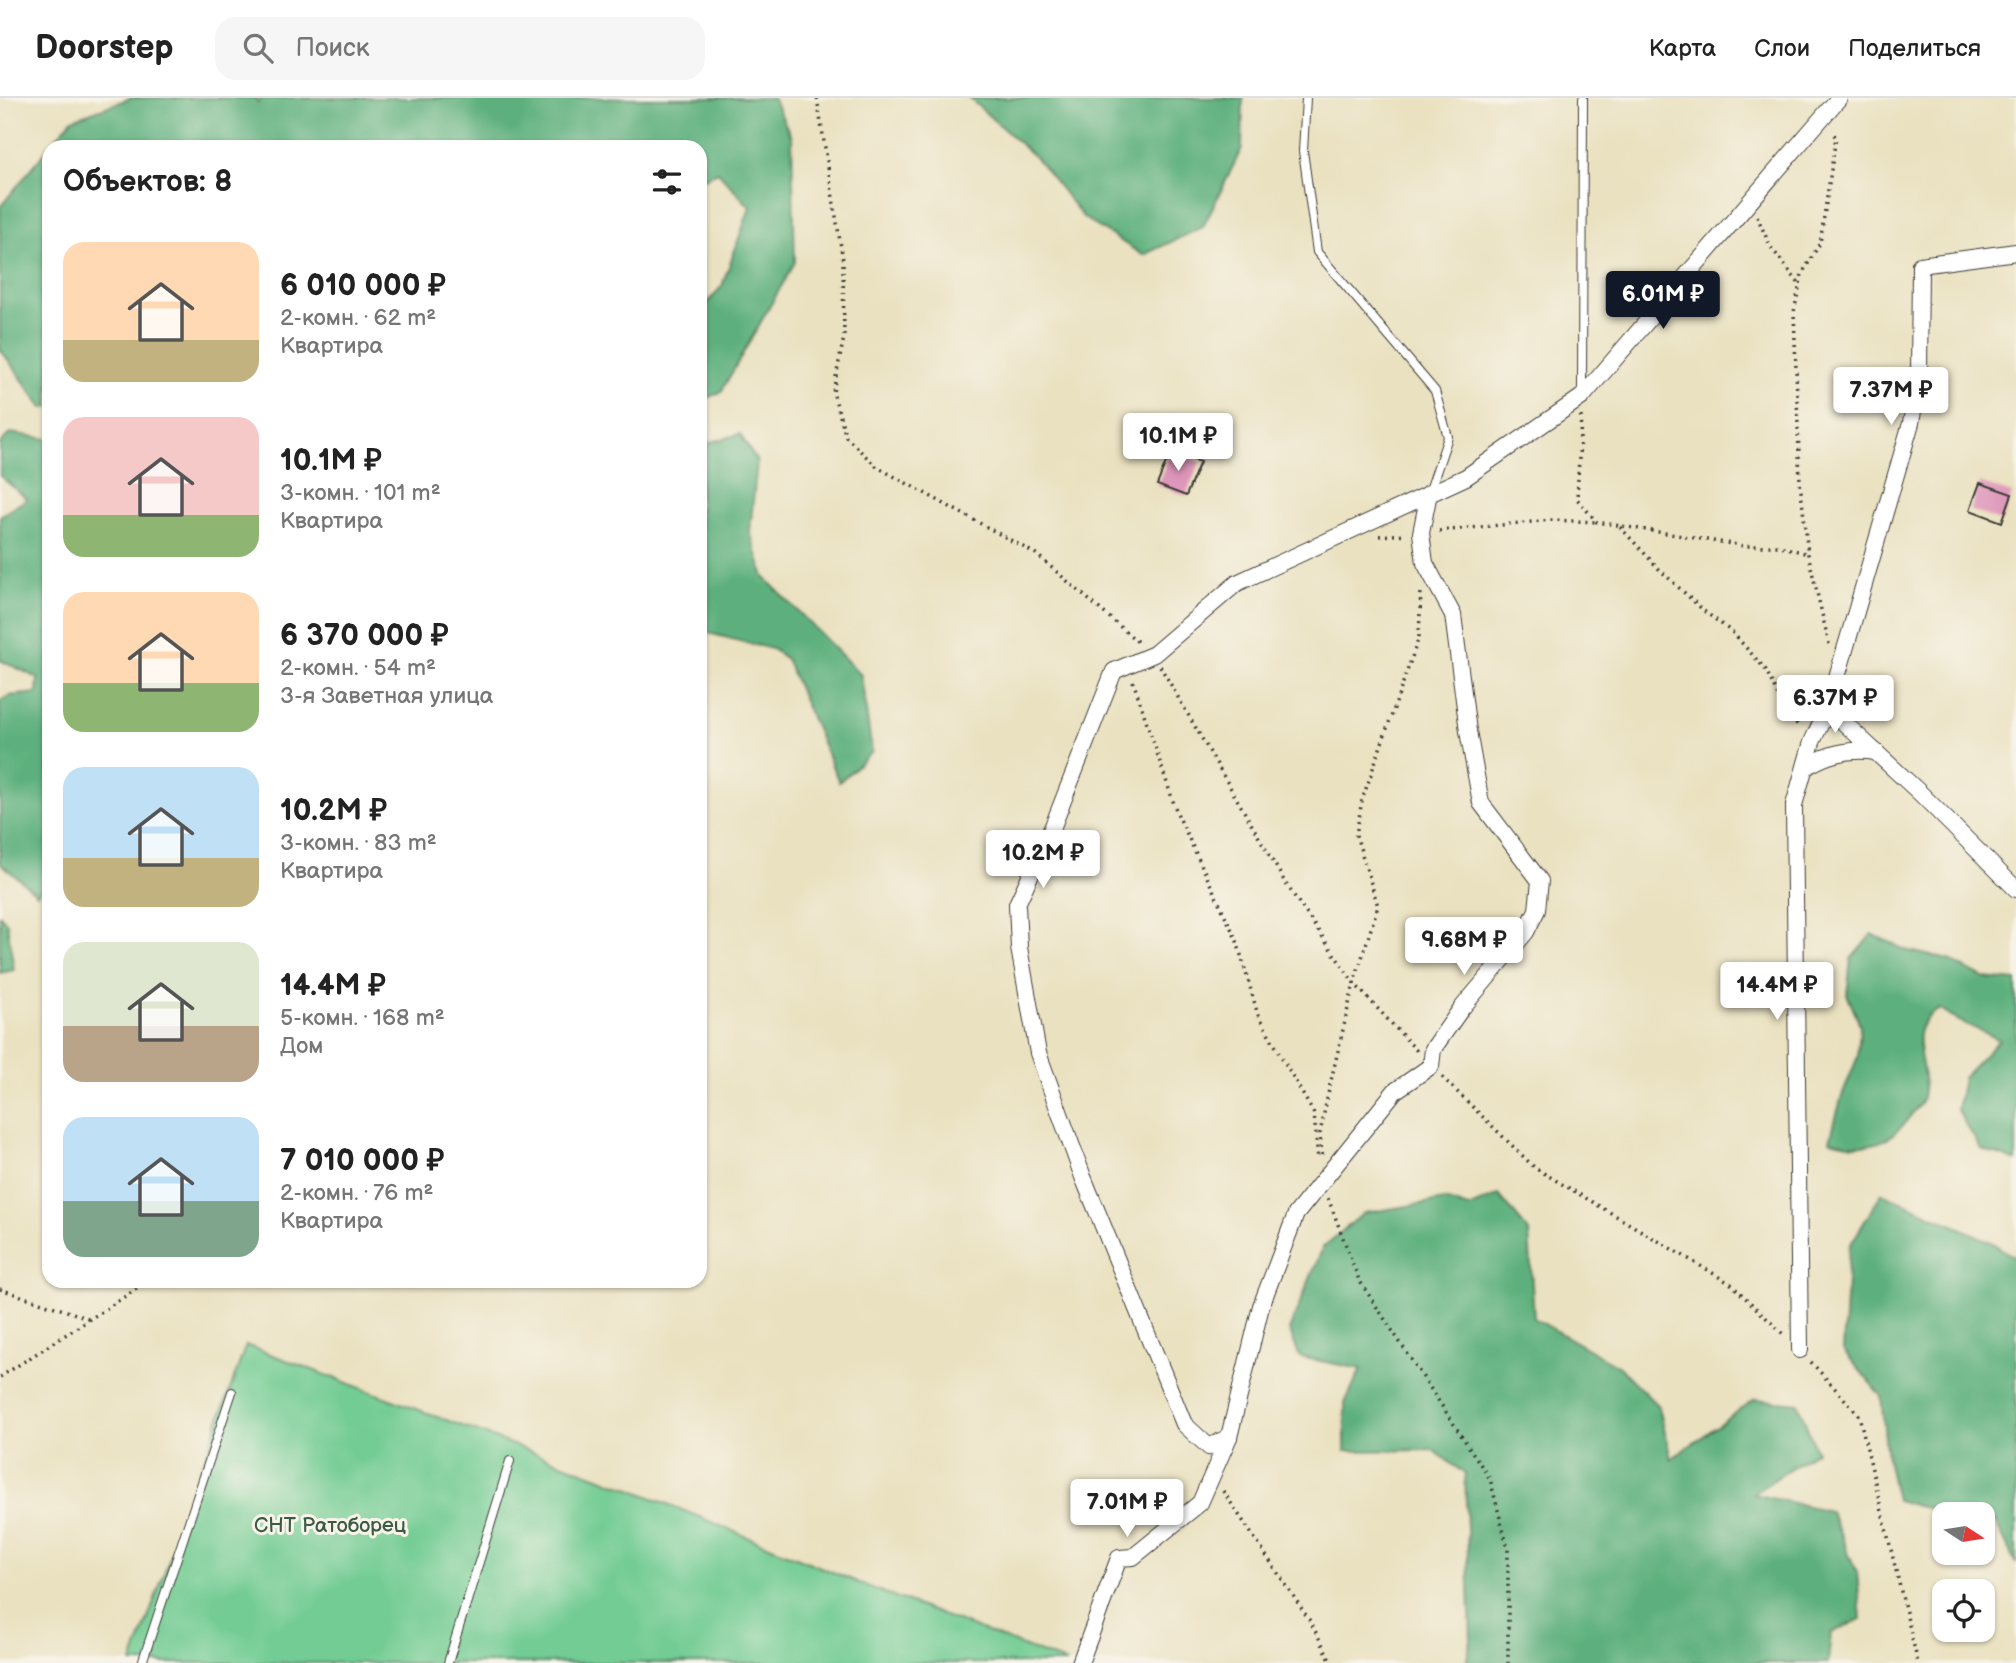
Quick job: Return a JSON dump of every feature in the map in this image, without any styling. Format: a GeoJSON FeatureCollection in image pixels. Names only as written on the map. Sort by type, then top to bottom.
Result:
{"type":"FeatureCollection","features":[{"type":"Feature","properties":{"kind":"street"},"geometry":{"type":"LineString","coordinates":[[1229,1437],[1209,1447],[1184,1424],[1083,1177],[1038,1053],[1019,948],[1017,904],[1053,826],[1114,671],[1154,654],[1237,583],[1466,477],[1582,397],[1839,98]]}},
{"type":"Feature","properties":{"kind":"street"},"geometry":{"type":"LineString","coordinates":[[1800,1350],[1794,805],[1812,742],[1828,708],[1837,680],[1911,423],[1919,376],[1920,265],[2016,252]]}},
{"type":"Feature","properties":{"kind":"street"},"geometry":{"type":"LineString","coordinates":[[1080,1663],[1119,1558],[1133,1558],[1200,1503],[1229,1437],[1261,1306],[1296,1214],[1395,1091],[1431,1066],[1433,1049],[1526,932],[1537,910],[1540,881],[1481,803],[1468,731],[1453,615],[1425,563],[1421,533],[1429,493]]}},
{"type":"Feature","properties":{"kind":"street"},"geometry":{"type":"LineString","coordinates":[[1828,708],[2016,889]]}},
{"type":"Feature","properties":{"kind":"street"},"geometry":{"type":"LineString","coordinates":[[1805,768],[1818,760],[1849,750],[1876,752]]}},
{"type":"Feature","properties":{"kind":"lane"},"geometry":{"type":"LineString","coordinates":[[1306,98],[1303,151],[1317,252],[1435,391],[1448,437],[1429,493]]}},
{"type":"Feature","properties":{"kind":"lane"},"geometry":{"type":"LineString","coordinates":[[1582,397],[1583,98]]}},
{"type":"Feature","properties":{"kind":"lane"},"geometry":{"type":"LineString","coordinates":[[142,1663],[232,1392]]}},
{"type":"Feature","properties":{"kind":"lane"},"geometry":{"type":"LineString","coordinates":[[448,1663],[510,1461]]}},
{"type":"Feature","properties":{"kind":"path"},"geometry":{"type":"LineString","coordinates":[[817,98],[843,260],[844,337],[833,392],[846,437],[877,467],[1036,554],[1154,654],[1279,872],[1354,984],[1431,1066],[1535,1168],[1731,1284],[1800,1350],[1859,1415],[1917,1663]]}},
{"type":"Feature","properties":{"kind":"path"},"geometry":{"type":"LineString","coordinates":[[1821,119],[1836,137],[1833,169],[1820,243],[1802,274],[1794,312],[1794,373],[1800,482],[1808,554],[1837,680]]}},
{"type":"Feature","properties":{"kind":"path"},"geometry":{"type":"LineString","coordinates":[[1750,201],[1770,246],[1800,285]]}},
{"type":"Feature","properties":{"kind":"path"},"geometry":{"type":"LineString","coordinates":[[1582,397],[1577,499],[1597,522]]}},
{"type":"Feature","properties":{"kind":"path"},"geometry":{"type":"LineString","coordinates":[[1374,536],[1552,520],[1597,522],[1745,546],[1780,545],[1808,554]]}},
{"type":"Feature","properties":{"kind":"path"},"geometry":{"type":"LineString","coordinates":[[1619,526],[1661,571],[1704,611],[1732,632],[1766,670],[1783,707],[1812,742]]}},
{"type":"Feature","properties":{"kind":"path"},"geometry":{"type":"LineString","coordinates":[[1326,1178],[1320,1133],[1354,984],[1378,906],[1356,835],[1362,800],[1419,637],[1420,591],[1425,563]]}},
{"type":"Feature","properties":{"kind":"path"},"geometry":{"type":"LineString","coordinates":[[0,1377],[138,1288]]}},
{"type":"Feature","properties":{"kind":"path"},"geometry":{"type":"LineString","coordinates":[[0,1289],[91,1318]]}},
{"type":"Feature","properties":{"kind":"path"},"geometry":{"type":"LineString","coordinates":[[1222,1489],[1310,1621],[1332,1663]]}},
{"type":"Feature","properties":{"kind":"green space"},"geometry":{"type":"Polygon","coordinates":[[[131,98],[256,98],[258,103],[261,98],[773,98],[792,138],[795,262],[721,392],[707,398],[707,304],[722,286],[750,207],[718,172],[707,177],[707,140],[55,140],[72,119],[131,98]]]}},
{"type":"Feature","properties":{"kind":"green space"},"geometry":{"type":"Polygon","coordinates":[[[969,98],[1243,98],[1242,148],[1203,227],[1143,255],[1084,218],[1036,158],[969,98]]]}},
{"type":"Feature","properties":{"kind":"green space"},"geometry":{"type":"Polygon","coordinates":[[[42,156],[42,407],[0,349],[0,207],[42,156]]]}},
{"type":"Feature","properties":{"kind":"green space"},"geometry":{"type":"Polygon","coordinates":[[[10,433],[42,438],[42,888],[37,894],[0,863],[0,702],[8,696],[37,693],[38,678],[0,660],[0,516],[27,499],[0,476],[0,444],[10,433]]]}},
{"type":"Feature","properties":{"kind":"green space"},"geometry":{"type":"Polygon","coordinates":[[[740,434],[757,462],[750,531],[764,577],[861,675],[872,752],[839,782],[786,659],[772,649],[707,633],[707,443],[740,434]]]}},
{"type":"Feature","properties":{"kind":"green space"},"geometry":{"type":"Polygon","coordinates":[[[0,915],[7,923],[14,970],[0,973],[0,915]]]}},
{"type":"Feature","properties":{"kind":"green space"},"geometry":{"type":"Polygon","coordinates":[[[1872,934],[1905,950],[1949,960],[1983,978],[2016,981],[2016,1161],[1981,1149],[1957,1110],[1963,1077],[1999,1040],[1940,1009],[1928,1017],[1921,1027],[1919,1048],[1923,1097],[1902,1126],[1885,1140],[1865,1145],[1830,1140],[1841,1099],[1858,1056],[1860,1025],[1847,994],[1851,959],[1872,934]]]}},
{"type":"Feature","properties":{"kind":"green space"},"geometry":{"type":"Polygon","coordinates":[[[1882,1193],[1989,1241],[2016,1258],[2016,1564],[1995,1521],[1995,1502],[1932,1502],[1932,1508],[1896,1500],[1887,1459],[1881,1396],[1843,1350],[1849,1247],[1882,1193]]]}},
{"type":"Feature","properties":{"kind":"green space"},"geometry":{"type":"Polygon","coordinates":[[[1499,1195],[1529,1232],[1534,1318],[1619,1367],[1659,1407],[1671,1459],[1755,1399],[1798,1403],[1816,1451],[1753,1494],[1830,1511],[1857,1572],[1861,1619],[1831,1633],[1828,1663],[1466,1663],[1471,1640],[1465,1474],[1433,1450],[1345,1451],[1345,1403],[1361,1369],[1300,1357],[1289,1330],[1323,1247],[1364,1213],[1445,1200],[1468,1208],[1499,1195]]]}},
{"type":"Feature","properties":{"kind":"green space","name":"СНТ Ратоборец"},"geometry":{"type":"Polygon","coordinates":[[[246,1345],[636,1491],[869,1587],[1067,1663],[132,1663],[246,1345]]]}},
{"type":"Feature","properties":{"kind":"building"},"geometry":{"type":"Polygon","coordinates":[[[1171,450],[1200,462],[1186,496],[1157,485],[1171,450]]]}},
{"type":"Feature","properties":{"kind":"building"},"geometry":{"type":"Polygon","coordinates":[[[1980,483],[2012,494],[2002,522],[1970,510],[1980,483]]]}}]}
